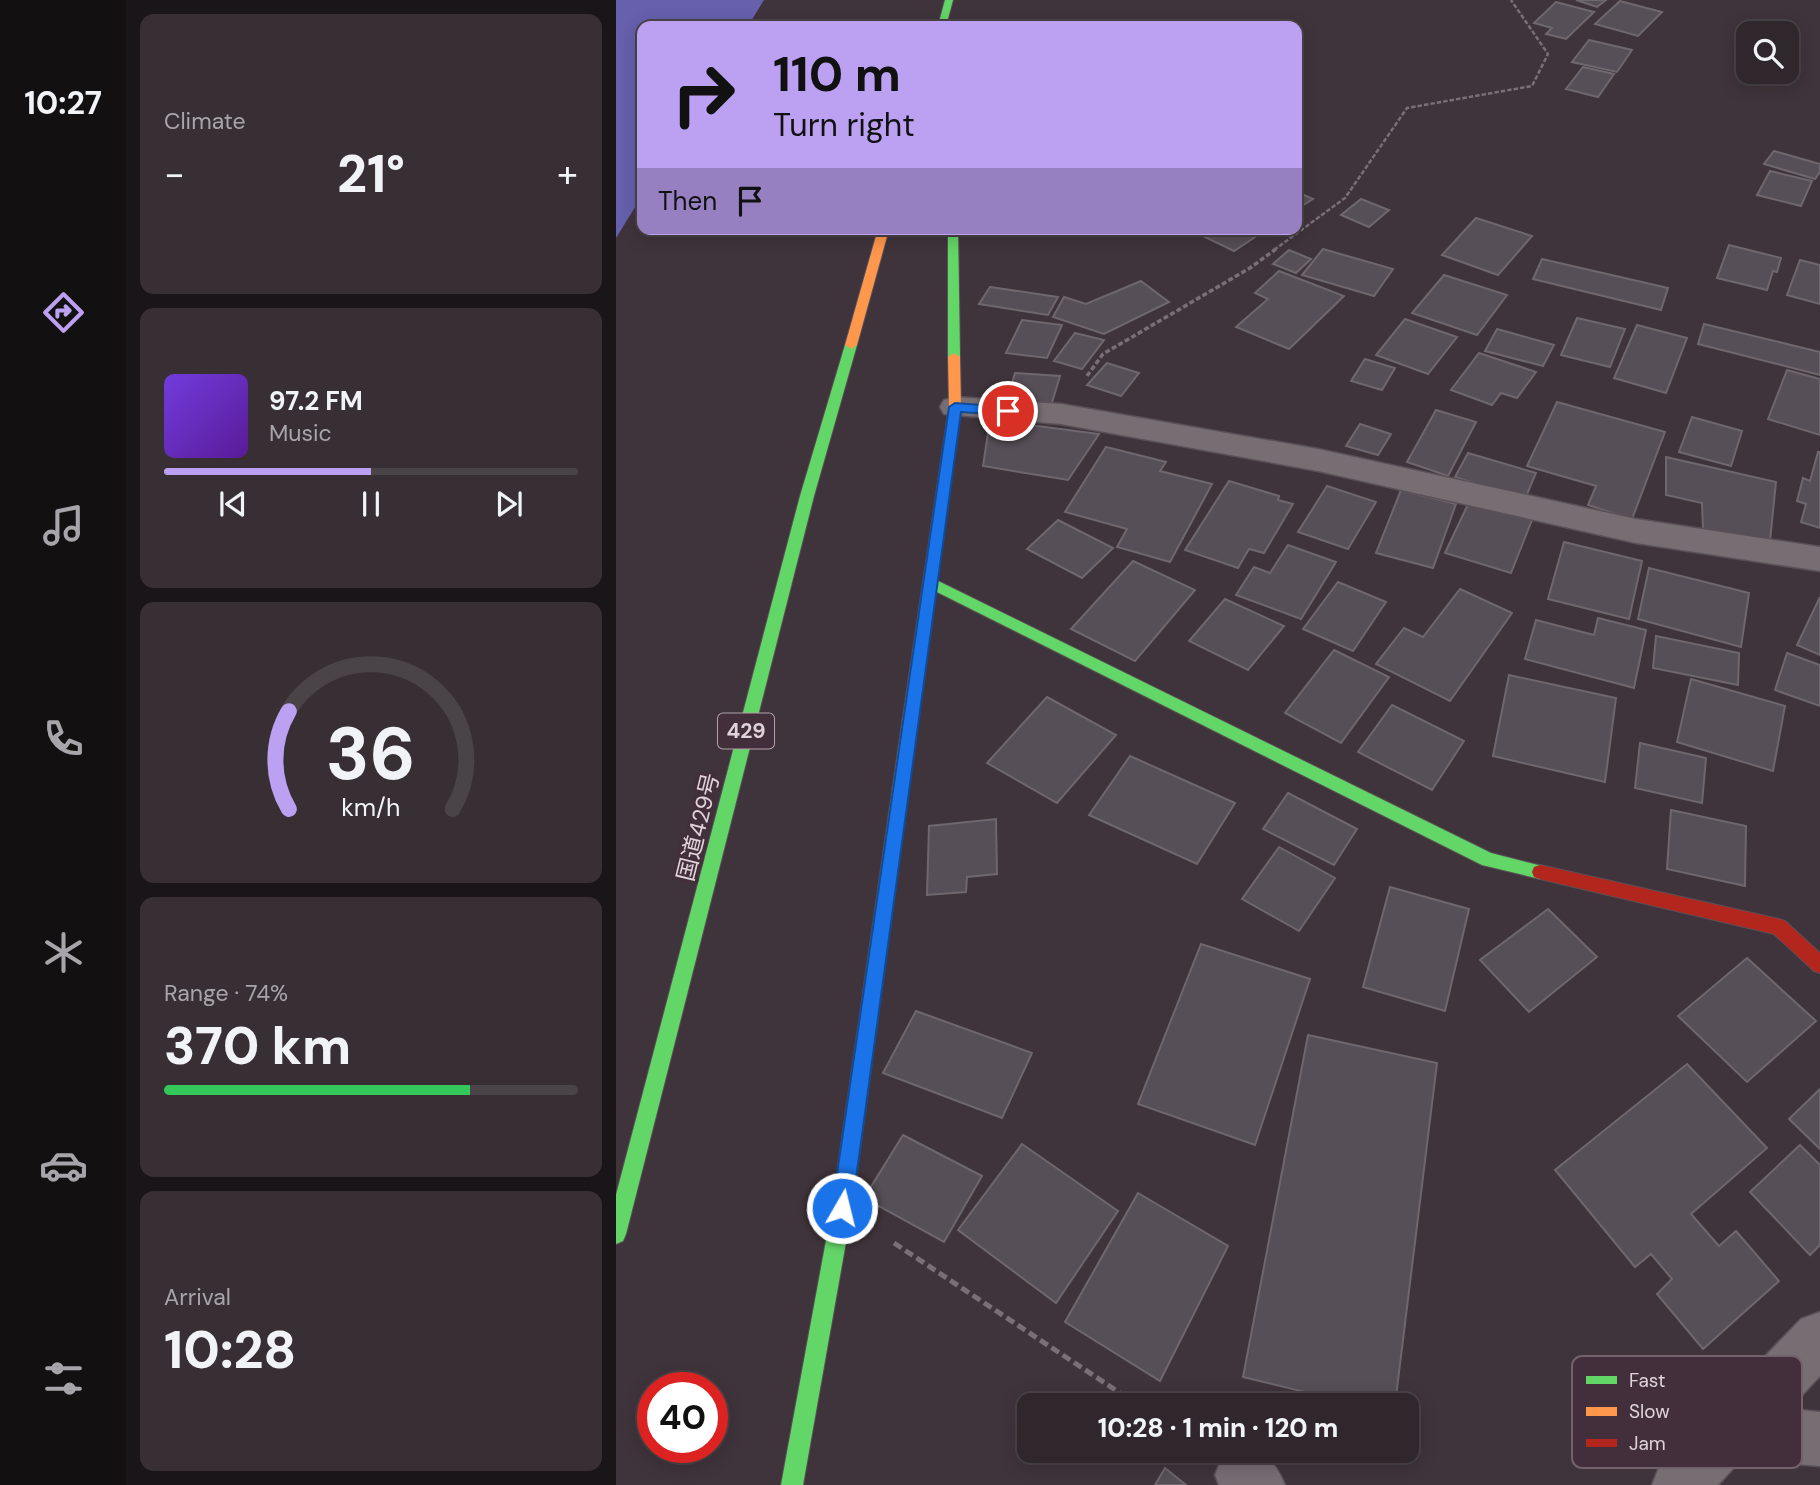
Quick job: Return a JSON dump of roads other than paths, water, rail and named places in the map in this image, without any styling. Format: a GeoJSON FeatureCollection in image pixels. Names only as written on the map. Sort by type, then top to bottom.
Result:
{"type":"FeatureCollection","features":[{"type":"Feature","properties":{"kind":"main road"},"geometry":{"type":"LineString","coordinates":[[943,21],[949,0]]}},
{"type":"Feature","properties":{"kind":"main road","name":"国道429号"},"geometry":{"type":"LineString","coordinates":[[616,1234],[807,496],[882,235]]}},
{"type":"Feature","properties":{"kind":"main road"},"geometry":{"type":"LineString","coordinates":[[792,1485],[842,1208],[955,407],[953,235]]}},
{"type":"Feature","properties":{"kind":"main road"},"geometry":{"type":"LineString","coordinates":[[930,582],[1488,860],[1779,927],[1820,965]]}},
{"type":"Feature","properties":{"kind":"street"},"geometry":{"type":"LineString","coordinates":[[955,407],[1061,414],[1318,460],[1636,531],[1820,559]]}},
{"type":"Feature","properties":{"kind":"street"},"geometry":{"type":"LineString","coordinates":[[1802,1357],[1820,1338]]}},
{"type":"Feature","properties":{"kind":"street"},"geometry":{"type":"LineString","coordinates":[[1802,1438],[1820,1439]]}},
{"type":"Feature","properties":{"kind":"street"},"geometry":{"type":"LineString","coordinates":[[1680,1485],[1696,1468]]}}]}
